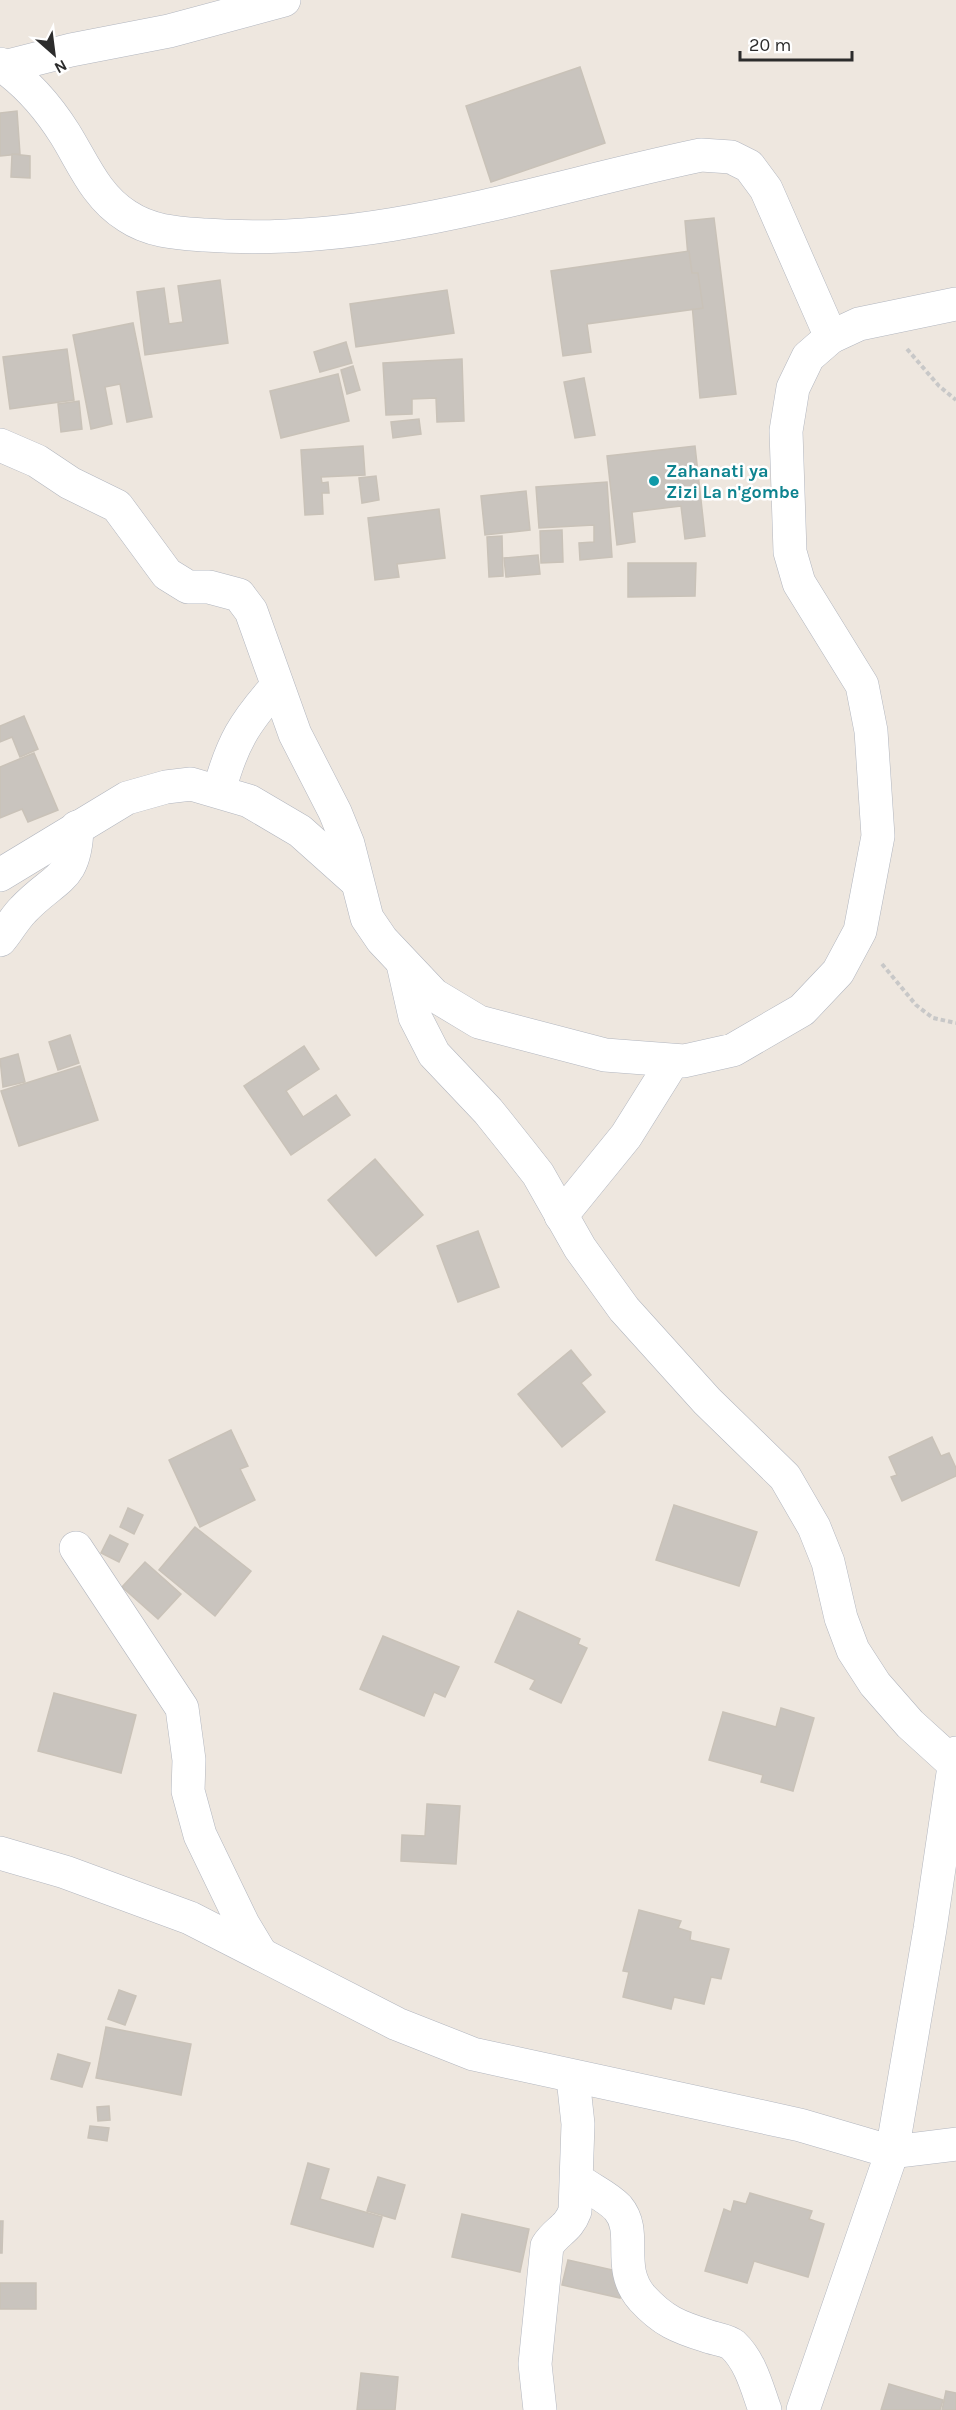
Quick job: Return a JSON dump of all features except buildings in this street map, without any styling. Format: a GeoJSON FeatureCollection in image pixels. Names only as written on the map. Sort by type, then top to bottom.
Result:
{"type":"FeatureCollection","features":[{"type":"Feature","properties":{"kind":"street"},"geometry":{"type":"LineString","coordinates":[[2,66],[169,31],[284,0]]}},
{"type":"Feature","properties":{"kind":"street"},"geometry":{"type":"LineString","coordinates":[[2,66],[38,97],[65,134],[100,192],[126,216],[159,231],[250,238],[376,228],[701,155],[731,157],[749,166],[766,189],[831,337]]}},
{"type":"Feature","properties":{"kind":"street"},"geometry":{"type":"LineString","coordinates":[[0,445],[37,461],[70,483],[117,506],[148,552],[167,574],[188,587],[209,587],[239,595],[251,612],[295,734],[335,812],[348,844],[367,918],[434,995],[479,1022],[605,1055],[684,1061],[734,1050],[802,1010],[838,972],[860,932],[878,836],[871,731],[862,685],[799,583],[790,552],[786,494],[786,432],[793,388],[808,357],[831,337],[859,324],[956,304]]}},
{"type":"Feature","properties":{"kind":"street"},"geometry":{"type":"LineString","coordinates":[[219,791],[233,743],[243,727],[277,686]]}},
{"type":"Feature","properties":{"kind":"street"},"geometry":{"type":"LineString","coordinates":[[0,875],[127,798],[166,787],[191,784],[249,801],[300,831],[333,858],[356,881]]}},
{"type":"Feature","properties":{"kind":"street"},"geometry":{"type":"LineString","coordinates":[[0,940],[24,908],[69,869],[77,852],[77,827]]}},
{"type":"Feature","properties":{"kind":"street"},"geometry":{"type":"LineString","coordinates":[[403,961],[415,1017],[434,1054],[488,1111],[520,1151],[624,1309],[707,1401],[785,1477],[814,1527],[828,1562],[841,1618],[853,1650],[875,1684],[910,1724],[955,1758],[930,1929],[892,2152],[803,2410]]}},
{"type":"Feature","properties":{"kind":"street"},"geometry":{"type":"LineString","coordinates":[[561,1216],[626,1136],[673,1060]]}},
{"type":"Feature","properties":{"kind":"street"},"geometry":{"type":"LineString","coordinates":[[76,1548],[182,1708],[189,1760],[188,1791],[200,1835],[243,1924],[261,1954]]}},
{"type":"Feature","properties":{"kind":"street"},"geometry":{"type":"LineString","coordinates":[[0,1853],[65,1872],[190,1918],[398,2024],[473,2054],[573,2078],[800,2125],[892,2152],[956,2144]]}},
{"type":"Feature","properties":{"kind":"street"},"geometry":{"type":"LineString","coordinates":[[540,2410],[535,2364],[542,2312],[543,2268],[547,2246],[554,2234],[570,2224],[575,2211],[578,2124],[573,2078]]}},
{"type":"Feature","properties":{"kind":"street"},"geometry":{"type":"LineString","coordinates":[[577,2179],[618,2208],[626,2223],[628,2240],[626,2259],[632,2282],[640,2296],[665,2321],[730,2343],[749,2365],[765,2410]]}},
{"type":"Feature","properties":{"kind":"path"},"geometry":{"type":"LineString","coordinates":[[884,319],[917,364],[956,400]]}},
{"type":"Feature","properties":{"kind":"path"},"geometry":{"type":"LineString","coordinates":[[860,932],[888,974],[916,1005],[933,1018],[956,1023]]}},
{"type":"Feature","properties":{"kind":"place","name":"Zahanati ya Zizi La n'gombe"},"geometry":{"type":"Point","coordinates":[654,481]}}]}
